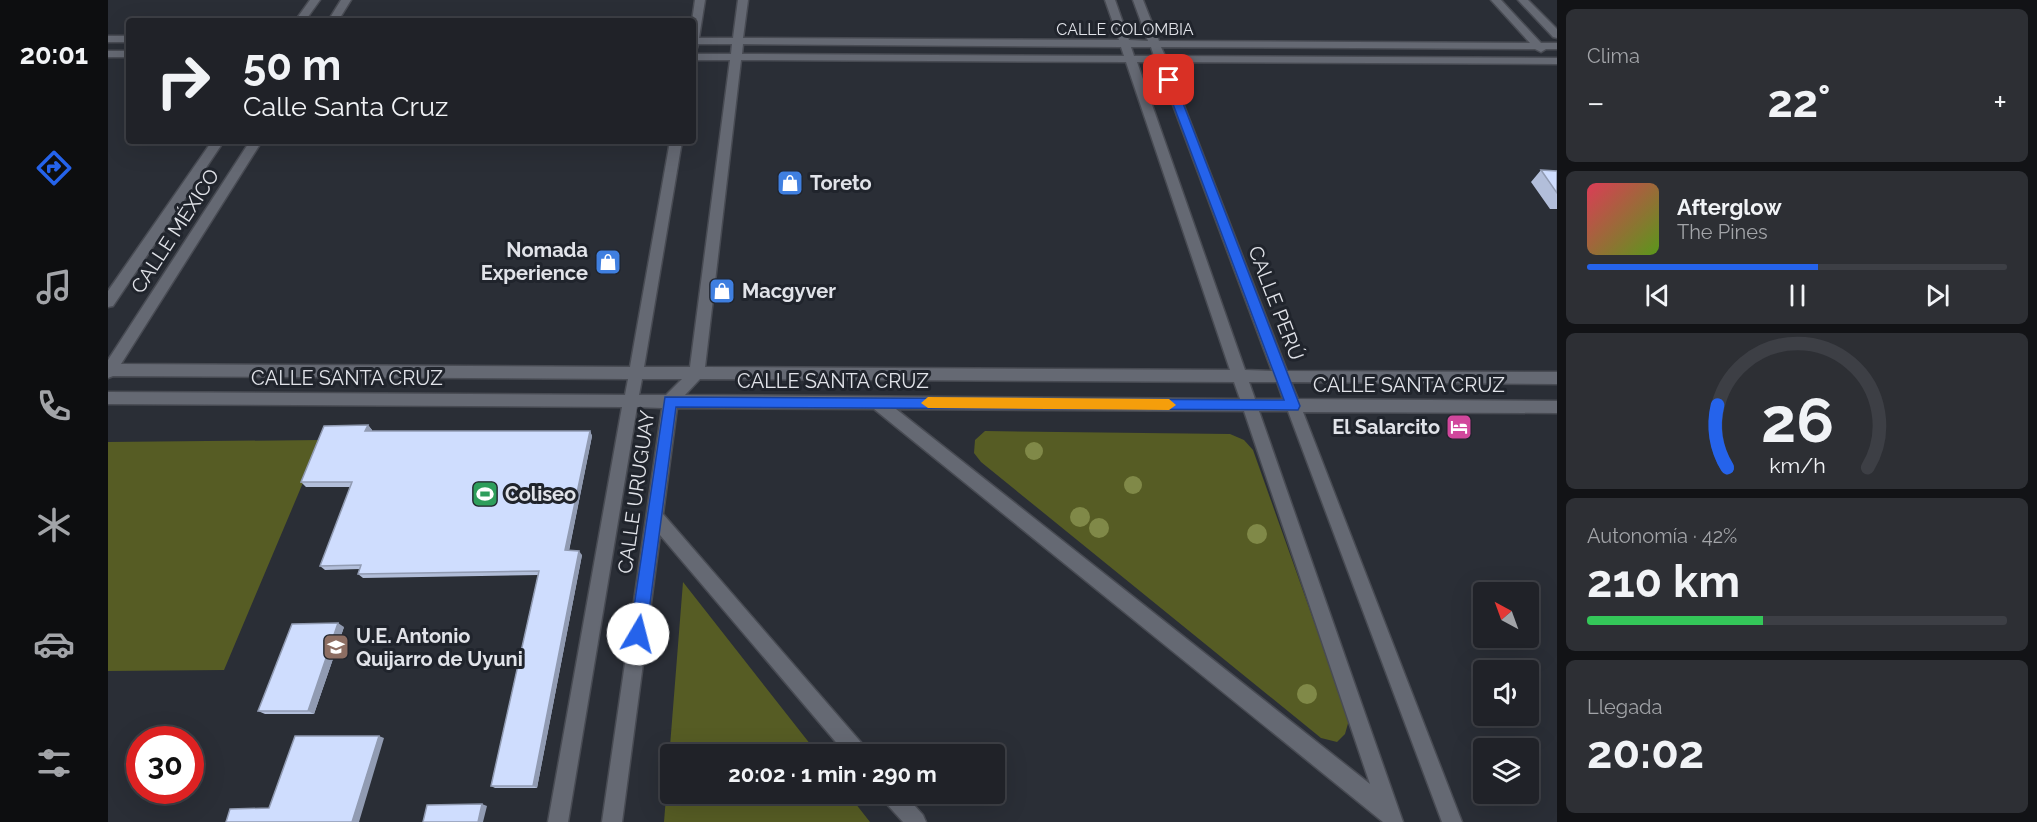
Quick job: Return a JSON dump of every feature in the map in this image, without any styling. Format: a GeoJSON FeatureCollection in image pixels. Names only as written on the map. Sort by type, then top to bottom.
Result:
{"type":"FeatureCollection","features":[{"type":"Feature","properties":{"kind":"street"},"geometry":{"type":"LineString","coordinates":[[302,18],[315,0]]}},
{"type":"Feature","properties":{"kind":"street"},"geometry":{"type":"LineString","coordinates":[[335,18],[346,0]]}},
{"type":"Feature","properties":{"kind":"street"},"geometry":{"type":"LineString","coordinates":[[696,25],[700,0]]}},
{"type":"Feature","properties":{"kind":"street"},"geometry":{"type":"LineString","coordinates":[[697,373],[743,0]]}},
{"type":"Feature","properties":{"kind":"street"},"geometry":{"type":"LineString","coordinates":[[1110,0],[1391,818]]}},
{"type":"Feature","properties":{"kind":"street","name":"CALLE PERÚ"},"geometry":{"type":"LineString","coordinates":[[1138,0],[1452,822]]}},
{"type":"Feature","properties":{"kind":"street"},"geometry":{"type":"LineString","coordinates":[[1496,0],[1555,63]]}},
{"type":"Feature","properties":{"kind":"street"},"geometry":{"type":"LineString","coordinates":[[1523,0],[1557,35]]}},
{"type":"Feature","properties":{"kind":"street"},"geometry":{"type":"LineString","coordinates":[[108,39],[126,39]]}},
{"type":"Feature","properties":{"kind":"street","name":"CALLE COLOMBIA"},"geometry":{"type":"LineString","coordinates":[[696,43],[737,49],[1131,59],[1555,63]]}},
{"type":"Feature","properties":{"kind":"street","name":"CALLE COLOMBIA"},"geometry":{"type":"LineString","coordinates":[[696,56],[737,49],[1126,44],[1557,46]]}},
{"type":"Feature","properties":{"kind":"street"},"geometry":{"type":"LineString","coordinates":[[108,54],[126,54]]}},
{"type":"Feature","properties":{"kind":"street","name":"CALLE MÉXICO"},"geometry":{"type":"LineString","coordinates":[[108,303],[216,144]]}},
{"type":"Feature","properties":{"kind":"street","name":"CALLE MÉXICO"},"geometry":{"type":"LineString","coordinates":[[108,370],[254,144]]}},
{"type":"Feature","properties":{"kind":"street","name":"CALLE URUGUAY"},"geometry":{"type":"LineString","coordinates":[[558,822],[675,144]]}},
{"type":"Feature","properties":{"kind":"street","name":"CALLE SANTA CRUZ"},"geometry":{"type":"LineString","coordinates":[[108,370],[1557,378]]}},
{"type":"Feature","properties":{"kind":"street","name":"CALLE URUGUAY"},"geometry":{"type":"LineString","coordinates":[[612,822],[670,401],[697,373]]}},
{"type":"Feature","properties":{"kind":"street","name":"CALLE SANTA CRUZ"},"geometry":{"type":"LineString","coordinates":[[108,398],[1557,407]]}},
{"type":"Feature","properties":{"kind":"street"},"geometry":{"type":"LineString","coordinates":[[876,402],[1391,818]]}},
{"type":"Feature","properties":{"kind":"street"},"geometry":{"type":"LineString","coordinates":[[655,517],[849,744]]}},
{"type":"Feature","properties":{"kind":"street"},"geometry":{"type":"LineString","coordinates":[[900,804],[916,822]]}},
{"type":"Feature","properties":{"kind":"green space"},"geometry":{"type":"Polygon","coordinates":[[[985,431],[1230,434],[1244,440],[1253,450],[1349,720],[1345,734],[1337,742],[1321,738],[981,462],[974,453],[975,440],[985,431]]]}},
{"type":"Feature","properties":{"kind":"green space"},"geometry":{"type":"Polygon","coordinates":[[[321,440],[224,670],[108,671],[108,442],[321,440]]]}},
{"type":"Feature","properties":{"kind":"green space"},"geometry":{"type":"Polygon","coordinates":[[[683,582],[810,744],[670,744],[683,582]]]}},
{"type":"Feature","properties":{"kind":"green space"},"geometry":{"type":"Polygon","coordinates":[[[665,804],[856,804],[870,822],[664,822],[665,804]]]}},
{"type":"Feature","properties":{"kind":"building"},"geometry":{"type":"Polygon","coordinates":[[[1541,170],[1557,171],[1557,193],[1541,170]]]}},
{"type":"Feature","properties":{"kind":"building"},"geometry":{"type":"Polygon","coordinates":[[[368,425],[365,431],[590,431],[565,550],[579,551],[533,786],[491,786],[539,571],[358,574],[361,565],[320,566],[352,482],[301,482],[324,426],[368,425]]]}},
{"type":"Feature","properties":{"kind":"building"},"geometry":{"type":"Polygon","coordinates":[[[338,623],[308,711],[258,711],[292,624],[338,623]]]}},
{"type":"Feature","properties":{"kind":"building"},"geometry":{"type":"Polygon","coordinates":[[[295,736],[379,736],[352,822],[226,822],[230,809],[269,808],[295,736]]]}},
{"type":"Feature","properties":{"kind":"building"},"geometry":{"type":"Polygon","coordinates":[[[482,804],[478,822],[423,822],[427,805],[482,804]]]}},
{"type":"Feature","properties":{"kind":"slow traffic"},"geometry":{"type":"LineString","coordinates":[[928,403],[1169,405]]}},
{"type":"Feature","properties":{"kind":"place","name":"Toreto"},"geometry":{"type":"Point","coordinates":[790,183]}},
{"type":"Feature","properties":{"kind":"place","name":"Nomada Experience"},"geometry":{"type":"Point","coordinates":[608,262]}},
{"type":"Feature","properties":{"kind":"place","name":"Macgyver"},"geometry":{"type":"Point","coordinates":[722,291]}},
{"type":"Feature","properties":{"kind":"place","name":"El Salarcito"},"geometry":{"type":"Point","coordinates":[1459,427]}},
{"type":"Feature","properties":{"kind":"place","name":"Coliseo"},"geometry":{"type":"Point","coordinates":[485,494]}},
{"type":"Feature","properties":{"kind":"place","name":"U.E. Antonio Quijarro de Uyuni"},"geometry":{"type":"Point","coordinates":[336,647]}},
{"type":"Feature","properties":{"kind":"route"},"geometry":{"type":"LineString","coordinates":[[638,634],[670,401],[1293,406],[1169,80]]}}]}
